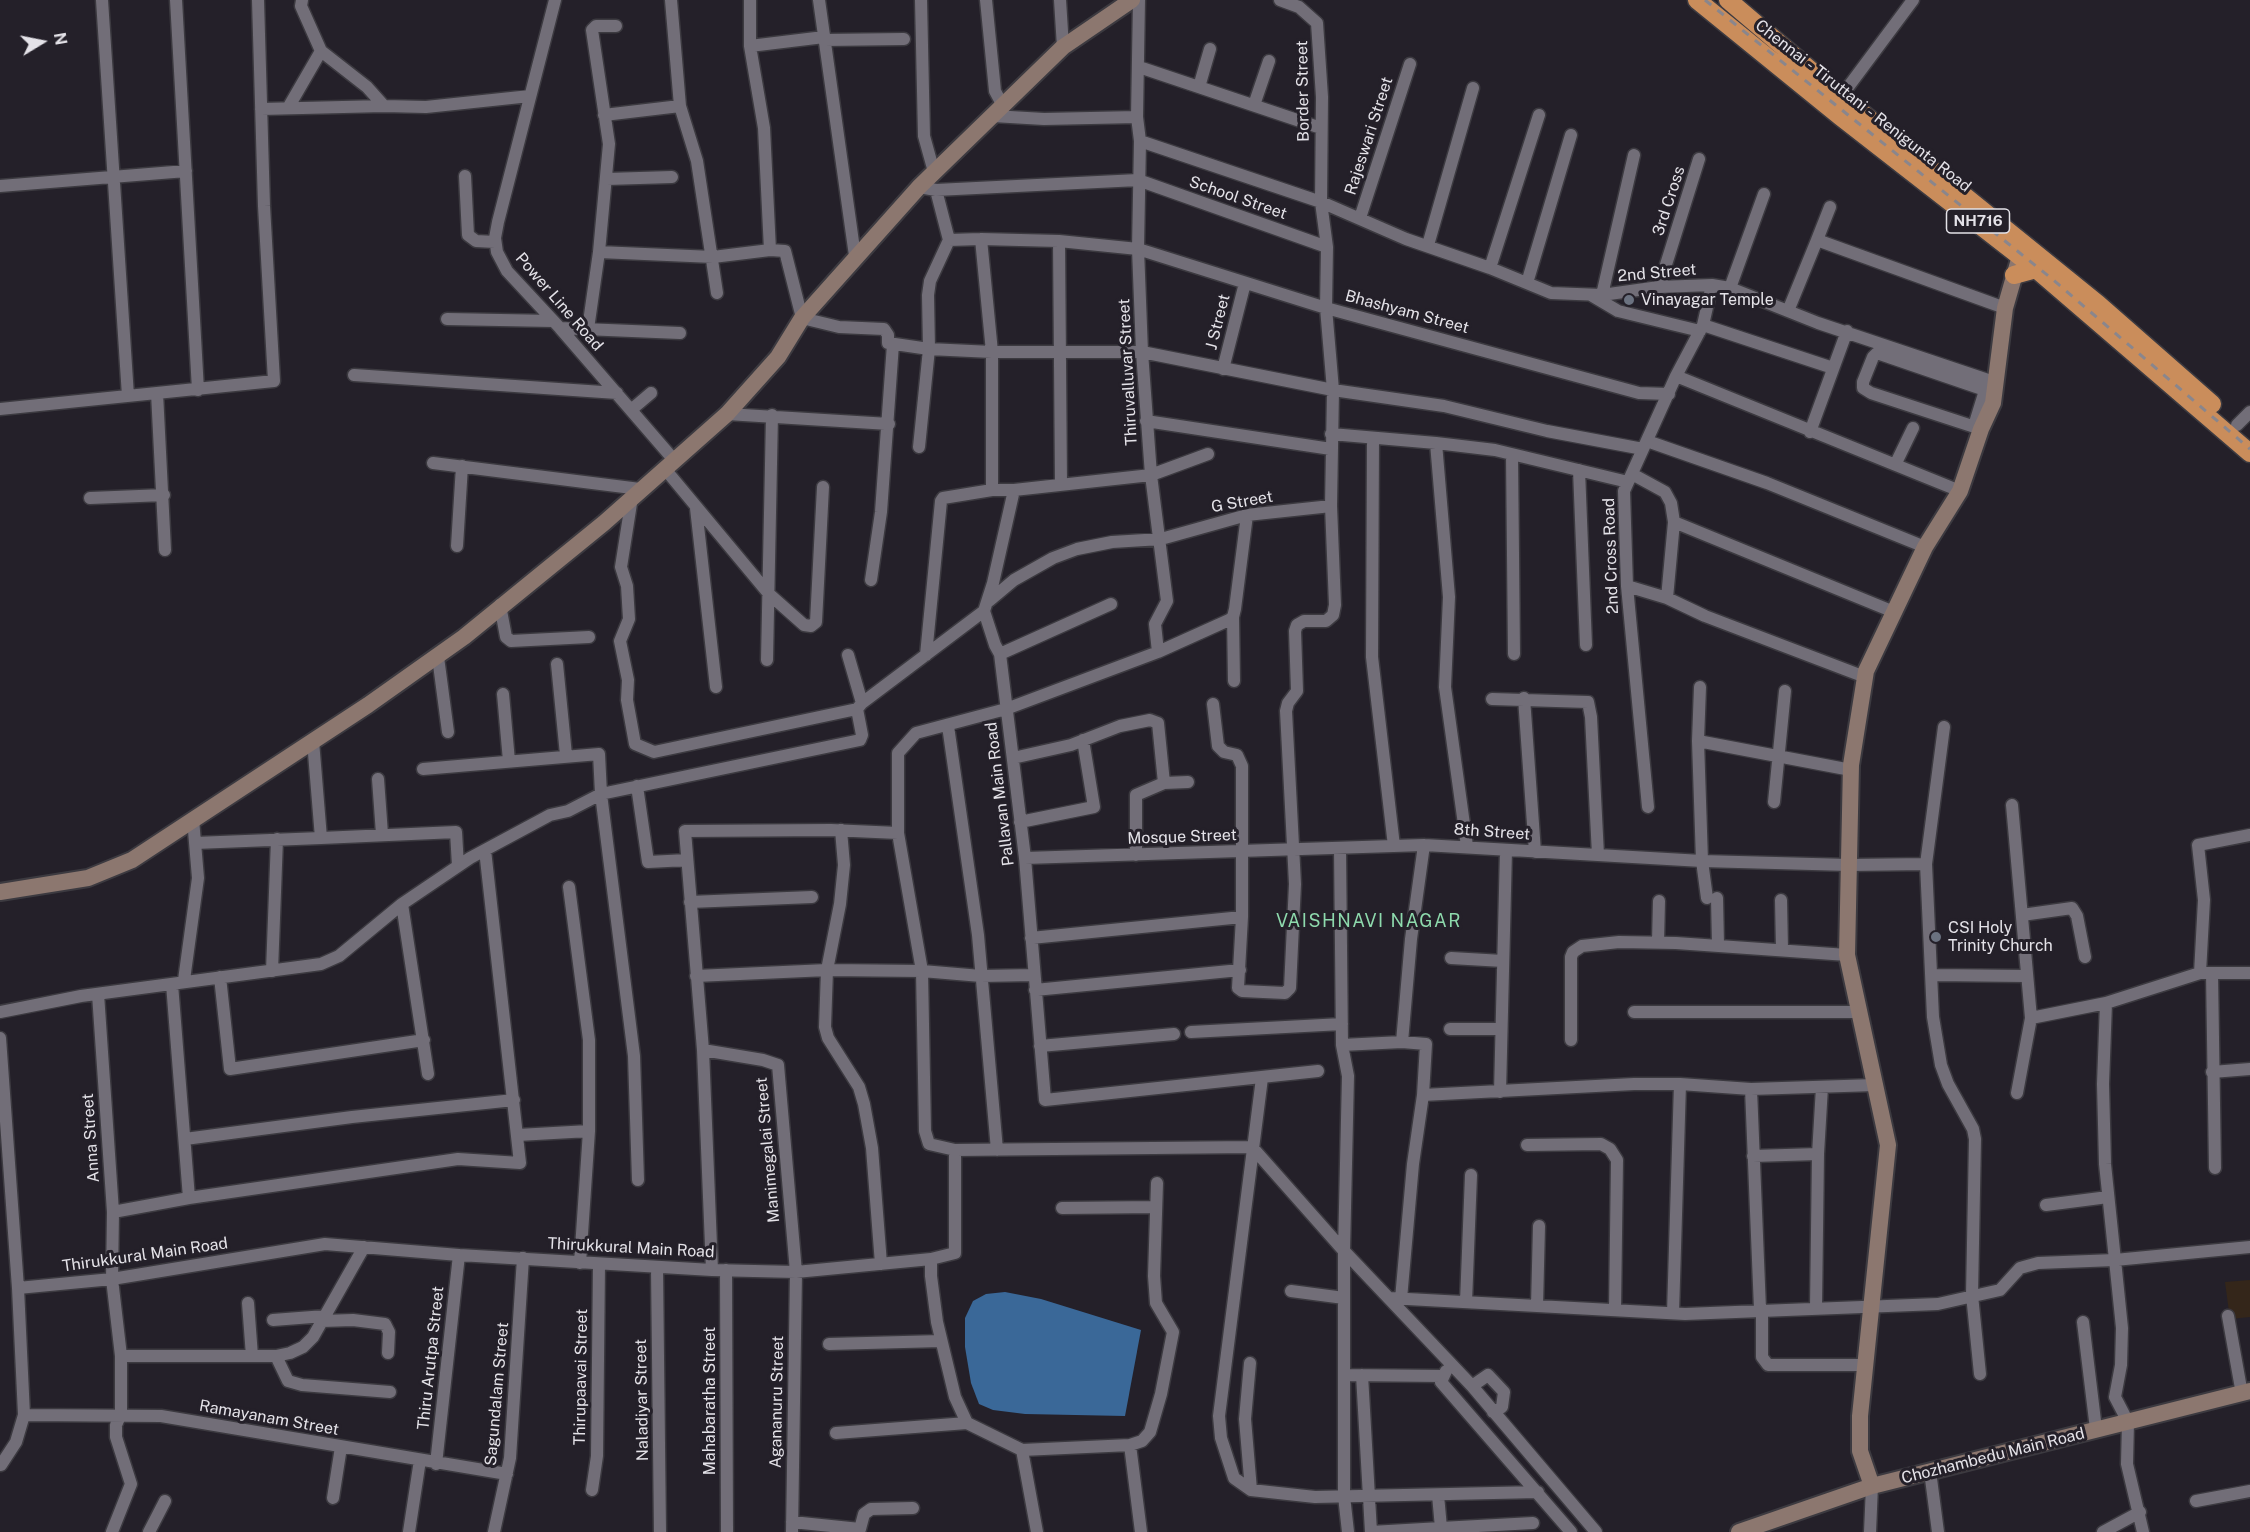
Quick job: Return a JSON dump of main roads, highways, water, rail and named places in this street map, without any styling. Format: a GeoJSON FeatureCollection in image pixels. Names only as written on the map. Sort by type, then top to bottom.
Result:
{"type":"FeatureCollection","features":[{"type":"Feature","properties":{"kind":"highway","name":"Chennai - Tiruttani - Renigunta Road"},"geometry":{"type":"LineString","coordinates":[[1697,0],[1836,103],[2024,251],[2098,304],[2243,432]]}},
{"type":"Feature","properties":{"kind":"highway","name":"Chennai - Tiruttani - Renigunta Road"},"geometry":{"type":"LineString","coordinates":[[1728,0],[1836,103]]}},
{"type":"Feature","properties":{"kind":"highway","name":"Chennai - Tiruttani - Renigunta Road"},"geometry":{"type":"LineString","coordinates":[[2024,251],[2036,269],[2250,453]]}},
{"type":"Feature","properties":{"kind":"highway"},"geometry":{"type":"LineString","coordinates":[[2014,275],[2036,269]]}},
{"type":"Feature","properties":{"kind":"water"},"geometry":{"type":"Polygon","coordinates":[[[1005,1292],[1041,1299],[1141,1330],[1125,1416],[1025,1414],[993,1410],[979,1404],[971,1383],[965,1347],[965,1318],[973,1301],[986,1294],[1005,1292]]]}},
{"type":"Feature","properties":{"kind":"railway"},"geometry":{"type":"LineString","coordinates":[[1705,0],[2051,278],[2250,449]]}},
{"type":"Feature","properties":{"kind":"place","name":"Vinayagar Temple"},"geometry":{"type":"Point","coordinates":[1629,300]}},
{"type":"Feature","properties":{"kind":"place","name":"CSI Holy Trinity Church"},"geometry":{"type":"Point","coordinates":[1936,937]}},
{"type":"Feature","properties":{"kind":"district","name":"VAISHNAVI NAGAR"},"geometry":{"type":"Point","coordinates":[1369,921]}}]}
